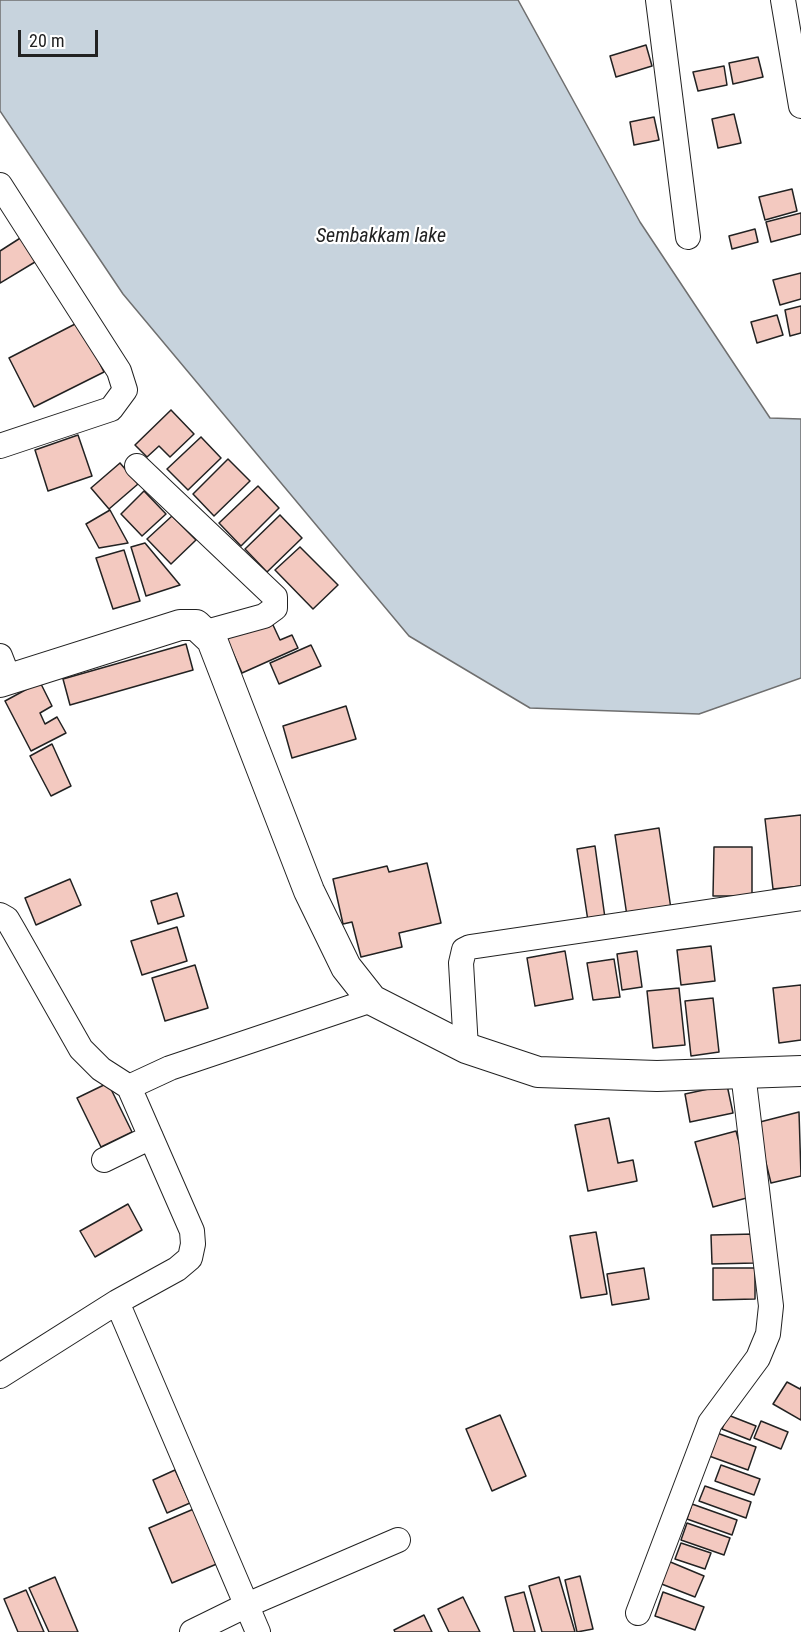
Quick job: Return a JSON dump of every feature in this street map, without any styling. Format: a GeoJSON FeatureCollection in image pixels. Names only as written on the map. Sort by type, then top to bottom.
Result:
{"type":"FeatureCollection","features":[{"type":"Feature","properties":{"kind":"street"},"geometry":{"type":"LineString","coordinates":[[658,0],[688,237]]}},
{"type":"Feature","properties":{"kind":"street"},"geometry":{"type":"LineString","coordinates":[[783,0],[801,106]]}},
{"type":"Feature","properties":{"kind":"street"},"geometry":{"type":"LineString","coordinates":[[0,185],[120,371],[125,390],[111,409],[0,446]]}},
{"type":"Feature","properties":{"kind":"street"},"geometry":{"type":"LineString","coordinates":[[137,466],[275,597],[275,608],[264,616],[206,632]]}},
{"type":"Feature","properties":{"kind":"street"},"geometry":{"type":"LineString","coordinates":[[3,672],[180,625],[196,625],[206,632],[212,640],[268,779],[309,891],[346,967],[372,1000],[466,1048],[538,1072],[657,1077],[801,1071]]}},
{"type":"Feature","properties":{"kind":"street"},"geometry":{"type":"LineString","coordinates":[[466,1048],[461,963],[464,950],[470,947],[801,898]]}},
{"type":"Feature","properties":{"kind":"street"},"geometry":{"type":"LineString","coordinates":[[0,915],[7,920],[14,931],[81,1050],[101,1069],[129,1087],[192,1231],[193,1244],[190,1258],[177,1269],[117,1302],[0,1376]]}},
{"type":"Feature","properties":{"kind":"street"},"geometry":{"type":"LineString","coordinates":[[129,1087],[170,1068],[372,1000]]}},
{"type":"Feature","properties":{"kind":"street"},"geometry":{"type":"LineString","coordinates":[[638,1613],[710,1424],[758,1358],[768,1334],[771,1306],[743,1073]]}},
{"type":"Feature","properties":{"kind":"street"},"geometry":{"type":"LineString","coordinates":[[104,1160],[151,1137]]}},
{"type":"Feature","properties":{"kind":"street"},"geometry":{"type":"LineString","coordinates":[[117,1302],[258,1632]]}},
{"type":"Feature","properties":{"kind":"street"},"geometry":{"type":"LineString","coordinates":[[192,1632],[247,1605],[398,1540]]}},
{"type":"Feature","properties":{"kind":"water","name":"Sembakkam lake"},"geometry":{"type":"Polygon","coordinates":[[[0,0],[518,0],[640,222],[770,418],[801,419],[801,678],[699,714],[530,708],[409,636],[123,294],[0,111],[0,0]]]}},
{"type":"Feature","properties":{"kind":"building"},"geometry":{"type":"Polygon","coordinates":[[[646,45],[652,66],[616,77],[610,56],[646,45]]]}},
{"type":"Feature","properties":{"kind":"building"},"geometry":{"type":"Polygon","coordinates":[[[758,57],[763,77],[733,84],[729,63],[758,57]]]}},
{"type":"Feature","properties":{"kind":"building"},"geometry":{"type":"Polygon","coordinates":[[[724,66],[727,85],[698,91],[693,72],[724,66]]]}},
{"type":"Feature","properties":{"kind":"building"},"geometry":{"type":"Polygon","coordinates":[[[734,114],[741,143],[718,148],[712,119],[734,114]]]}},
{"type":"Feature","properties":{"kind":"building"},"geometry":{"type":"Polygon","coordinates":[[[654,117],[659,140],[634,145],[630,122],[654,117]]]}},
{"type":"Feature","properties":{"kind":"building"},"geometry":{"type":"Polygon","coordinates":[[[792,189],[797,211],[765,220],[759,197],[792,189]]]}},
{"type":"Feature","properties":{"kind":"building"},"geometry":{"type":"Polygon","coordinates":[[[801,213],[801,234],[771,242],[766,222],[801,213]]]}},
{"type":"Feature","properties":{"kind":"building"},"geometry":{"type":"Polygon","coordinates":[[[755,229],[758,242],[732,249],[729,236],[755,229]]]}},
{"type":"Feature","properties":{"kind":"building"},"geometry":{"type":"Polygon","coordinates":[[[25,235],[40,259],[0,283],[0,251],[25,235]]]}},
{"type":"Feature","properties":{"kind":"building"},"geometry":{"type":"Polygon","coordinates":[[[801,273],[801,299],[780,305],[773,280],[801,273]]]}},
{"type":"Feature","properties":{"kind":"building"},"geometry":{"type":"Polygon","coordinates":[[[801,306],[801,333],[790,336],[785,310],[801,306]]]}},
{"type":"Feature","properties":{"kind":"building"},"geometry":{"type":"Polygon","coordinates":[[[777,315],[783,335],[757,343],[751,322],[777,315]]]}},
{"type":"Feature","properties":{"kind":"building"},"geometry":{"type":"Polygon","coordinates":[[[79,322],[104,372],[34,407],[9,358],[79,322]]]}},
{"type":"Feature","properties":{"kind":"building"},"geometry":{"type":"Polygon","coordinates":[[[171,410],[194,434],[170,457],[159,446],[147,457],[135,445],[171,410]]]}},
{"type":"Feature","properties":{"kind":"building"},"geometry":{"type":"Polygon","coordinates":[[[78,435],[92,476],[48,491],[35,450],[78,435]]]}},
{"type":"Feature","properties":{"kind":"building"},"geometry":{"type":"Polygon","coordinates":[[[201,437],[221,458],[188,490],[167,469],[201,437]]]}},
{"type":"Feature","properties":{"kind":"building"},"geometry":{"type":"Polygon","coordinates":[[[228,459],[250,481],[214,516],[193,494],[228,459]]]}},
{"type":"Feature","properties":{"kind":"building"},"geometry":{"type":"Polygon","coordinates":[[[120,463],[138,484],[109,509],[91,488],[120,463]]]}},
{"type":"Feature","properties":{"kind":"building"},"geometry":{"type":"Polygon","coordinates":[[[258,486],[279,508],[241,546],[219,523],[258,486]]]}},
{"type":"Feature","properties":{"kind":"building"},"geometry":{"type":"Polygon","coordinates":[[[144,491],[166,514],[142,536],[121,514],[144,491]]]}},
{"type":"Feature","properties":{"kind":"building"},"geometry":{"type":"Polygon","coordinates":[[[110,510],[128,543],[99,548],[86,524],[110,510]]]}},
{"type":"Feature","properties":{"kind":"building"},"geometry":{"type":"Polygon","coordinates":[[[280,515],[302,538],[267,572],[245,549],[280,515]]]}},
{"type":"Feature","properties":{"kind":"building"},"geometry":{"type":"Polygon","coordinates":[[[172,516],[196,540],[171,564],[147,539],[172,516]]]}},
{"type":"Feature","properties":{"kind":"building"},"geometry":{"type":"Polygon","coordinates":[[[145,543],[180,585],[146,596],[131,547],[145,543]]]}},
{"type":"Feature","properties":{"kind":"building"},"geometry":{"type":"Polygon","coordinates":[[[300,547],[338,585],[313,609],[275,570],[300,547]]]}},
{"type":"Feature","properties":{"kind":"building"},"geometry":{"type":"Polygon","coordinates":[[[124,550],[140,601],[113,609],[96,558],[124,550]]]}},
{"type":"Feature","properties":{"kind":"building"},"geometry":{"type":"Polygon","coordinates":[[[273,625],[280,640],[292,635],[298,648],[242,673],[225,635],[273,625]]]}},
{"type":"Feature","properties":{"kind":"building"},"geometry":{"type":"Polygon","coordinates":[[[186,644],[193,670],[70,705],[63,679],[186,644]]]}},
{"type":"Feature","properties":{"kind":"building"},"geometry":{"type":"Polygon","coordinates":[[[311,645],[321,666],[279,684],[270,663],[311,645]]]}},
{"type":"Feature","properties":{"kind":"building"},"geometry":{"type":"Polygon","coordinates":[[[40,682],[52,706],[40,713],[45,724],[57,717],[66,733],[31,751],[5,701],[40,682]]]}},
{"type":"Feature","properties":{"kind":"building"},"geometry":{"type":"Polygon","coordinates":[[[346,706],[356,739],[292,758],[283,726],[346,706]]]}},
{"type":"Feature","properties":{"kind":"building"},"geometry":{"type":"Polygon","coordinates":[[[52,744],[71,786],[51,796],[30,756],[52,744]]]}},
{"type":"Feature","properties":{"kind":"building"},"geometry":{"type":"Polygon","coordinates":[[[801,815],[801,886],[773,889],[765,819],[801,815]]]}},
{"type":"Feature","properties":{"kind":"building"},"geometry":{"type":"Polygon","coordinates":[[[659,828],[671,909],[627,916],[615,835],[659,828]]]}},
{"type":"Feature","properties":{"kind":"building"},"geometry":{"type":"Polygon","coordinates":[[[595,846],[605,918],[588,921],[577,849],[595,846]]]}},
{"type":"Feature","properties":{"kind":"building"},"geometry":{"type":"Polygon","coordinates":[[[714,847],[752,847],[752,896],[713,896],[714,847]]]}},
{"type":"Feature","properties":{"kind":"building"},"geometry":{"type":"Polygon","coordinates":[[[427,863],[441,923],[399,933],[402,947],[361,957],[352,922],[343,924],[333,879],[387,866],[389,872],[427,863]]]}},
{"type":"Feature","properties":{"kind":"building"},"geometry":{"type":"Polygon","coordinates":[[[70,879],[81,905],[36,925],[25,898],[70,879]]]}},
{"type":"Feature","properties":{"kind":"building"},"geometry":{"type":"Polygon","coordinates":[[[177,893],[184,916],[158,924],[151,901],[177,893]]]}},
{"type":"Feature","properties":{"kind":"building"},"geometry":{"type":"Polygon","coordinates":[[[177,927],[187,961],[142,975],[131,941],[177,927]]]}},
{"type":"Feature","properties":{"kind":"building"},"geometry":{"type":"Polygon","coordinates":[[[711,946],[715,981],[681,985],[677,950],[711,946]]]}},
{"type":"Feature","properties":{"kind":"building"},"geometry":{"type":"Polygon","coordinates":[[[565,951],[573,999],[535,1006],[527,958],[565,951]]]}},
{"type":"Feature","properties":{"kind":"building"},"geometry":{"type":"Polygon","coordinates":[[[637,951],[642,987],[622,990],[617,954],[637,951]]]}},
{"type":"Feature","properties":{"kind":"building"},"geometry":{"type":"Polygon","coordinates":[[[614,959],[620,997],[593,1000],[587,963],[614,959]]]}},
{"type":"Feature","properties":{"kind":"building"},"geometry":{"type":"Polygon","coordinates":[[[195,965],[208,1008],[165,1021],[152,978],[195,965]]]}},
{"type":"Feature","properties":{"kind":"building"},"geometry":{"type":"Polygon","coordinates":[[[801,985],[801,1040],[779,1043],[773,988],[801,985]]]}},
{"type":"Feature","properties":{"kind":"building"},"geometry":{"type":"Polygon","coordinates":[[[679,988],[685,1045],[653,1048],[647,991],[679,988]]]}},
{"type":"Feature","properties":{"kind":"building"},"geometry":{"type":"Polygon","coordinates":[[[713,998],[719,1052],[691,1056],[685,1001],[713,998]]]}},
{"type":"Feature","properties":{"kind":"building"},"geometry":{"type":"Polygon","coordinates":[[[108,1083],[132,1132],[101,1147],[77,1098],[108,1083]]]}},
{"type":"Feature","properties":{"kind":"building"},"geometry":{"type":"Polygon","coordinates":[[[727,1085],[733,1113],[690,1122],[685,1094],[727,1085]]]}},
{"type":"Feature","properties":{"kind":"building"},"geometry":{"type":"Polygon","coordinates":[[[799,1112],[801,1176],[771,1183],[756,1123],[799,1112]]]}},
{"type":"Feature","properties":{"kind":"building"},"geometry":{"type":"Polygon","coordinates":[[[609,1118],[618,1163],[633,1160],[637,1181],[588,1191],[575,1125],[609,1118]]]}},
{"type":"Feature","properties":{"kind":"building"},"geometry":{"type":"Polygon","coordinates":[[[736,1131],[754,1196],[713,1207],[695,1142],[736,1131]]]}},
{"type":"Feature","properties":{"kind":"building"},"geometry":{"type":"Polygon","coordinates":[[[128,1204],[142,1230],[95,1257],[80,1231],[128,1204]]]}},
{"type":"Feature","properties":{"kind":"building"},"geometry":{"type":"Polygon","coordinates":[[[596,1232],[607,1294],[581,1298],[570,1236],[596,1232]]]}},
{"type":"Feature","properties":{"kind":"building"},"geometry":{"type":"Polygon","coordinates":[[[755,1234],[755,1263],[712,1264],[711,1235],[755,1234]]]}},
{"type":"Feature","properties":{"kind":"building"},"geometry":{"type":"Polygon","coordinates":[[[644,1268],[649,1299],[612,1305],[607,1274],[644,1268]]]}},
{"type":"Feature","properties":{"kind":"building"},"geometry":{"type":"Polygon","coordinates":[[[713,1268],[755,1268],[755,1299],[713,1300],[713,1268]]]}},
{"type":"Feature","properties":{"kind":"building"},"geometry":{"type":"Polygon","coordinates":[[[787,1382],[800,1389],[801,1387],[801,1420],[773,1404],[787,1382]]]}},
{"type":"Feature","properties":{"kind":"building"},"geometry":{"type":"Polygon","coordinates":[[[500,1415],[526,1476],[492,1491],[466,1429],[500,1415]]]}},
{"type":"Feature","properties":{"kind":"building"},"geometry":{"type":"Polygon","coordinates":[[[728,1415],[756,1426],[750,1440],[722,1429],[728,1415]]]}},
{"type":"Feature","properties":{"kind":"building"},"geometry":{"type":"Polygon","coordinates":[[[761,1421],[788,1432],[781,1449],[754,1438],[761,1421]]]}},
{"type":"Feature","properties":{"kind":"building"},"geometry":{"type":"Polygon","coordinates":[[[717,1433],[756,1447],[748,1470],[709,1456],[717,1433]]]}},
{"type":"Feature","properties":{"kind":"building"},"geometry":{"type":"Polygon","coordinates":[[[721,1465],[760,1479],[754,1495],[715,1481],[721,1465]]]}},
{"type":"Feature","properties":{"kind":"building"},"geometry":{"type":"Polygon","coordinates":[[[175,1470],[190,1503],[167,1513],[153,1480],[175,1470]]]}},
{"type":"Feature","properties":{"kind":"building"},"geometry":{"type":"Polygon","coordinates":[[[705,1486],[751,1502],[746,1518],[699,1501],[705,1486]]]}},
{"type":"Feature","properties":{"kind":"building"},"geometry":{"type":"Polygon","coordinates":[[[692,1504],[737,1520],[732,1535],[687,1519],[692,1504]]]}},
{"type":"Feature","properties":{"kind":"building"},"geometry":{"type":"Polygon","coordinates":[[[196,1508],[219,1563],[172,1583],[149,1528],[196,1508]]]}},
{"type":"Feature","properties":{"kind":"building"},"geometry":{"type":"Polygon","coordinates":[[[687,1523],[730,1538],[724,1555],[681,1540],[687,1523]]]}},
{"type":"Feature","properties":{"kind":"building"},"geometry":{"type":"Polygon","coordinates":[[[681,1543],[711,1553],[705,1569],[675,1559],[681,1543]]]}},
{"type":"Feature","properties":{"kind":"building"},"geometry":{"type":"Polygon","coordinates":[[[668,1561],[704,1576],[695,1597],[659,1583],[668,1561]]]}},
{"type":"Feature","properties":{"kind":"building"},"geometry":{"type":"Polygon","coordinates":[[[580,1576],[593,1629],[577,1632],[565,1580],[580,1576]]]}},
{"type":"Feature","properties":{"kind":"building"},"geometry":{"type":"Polygon","coordinates":[[[55,1577],[78,1632],[49,1632],[29,1588],[55,1577]]]}},
{"type":"Feature","properties":{"kind":"building"},"geometry":{"type":"Polygon","coordinates":[[[559,1577],[575,1632],[542,1632],[529,1586],[559,1577]]]}},
{"type":"Feature","properties":{"kind":"building"},"geometry":{"type":"Polygon","coordinates":[[[26,1590],[44,1632],[18,1632],[4,1599],[26,1590]]]}},
{"type":"Feature","properties":{"kind":"building"},"geometry":{"type":"Polygon","coordinates":[[[524,1592],[535,1632],[514,1632],[505,1597],[524,1592]]]}},
{"type":"Feature","properties":{"kind":"building"},"geometry":{"type":"Polygon","coordinates":[[[663,1592],[704,1607],[695,1630],[655,1616],[663,1592]]]}},
{"type":"Feature","properties":{"kind":"building"},"geometry":{"type":"Polygon","coordinates":[[[463,1597],[480,1632],[449,1632],[438,1609],[463,1597]]]}},
{"type":"Feature","properties":{"kind":"building"},"geometry":{"type":"Polygon","coordinates":[[[424,1615],[432,1632],[395,1632],[394,1630],[424,1615]]]}}]}
